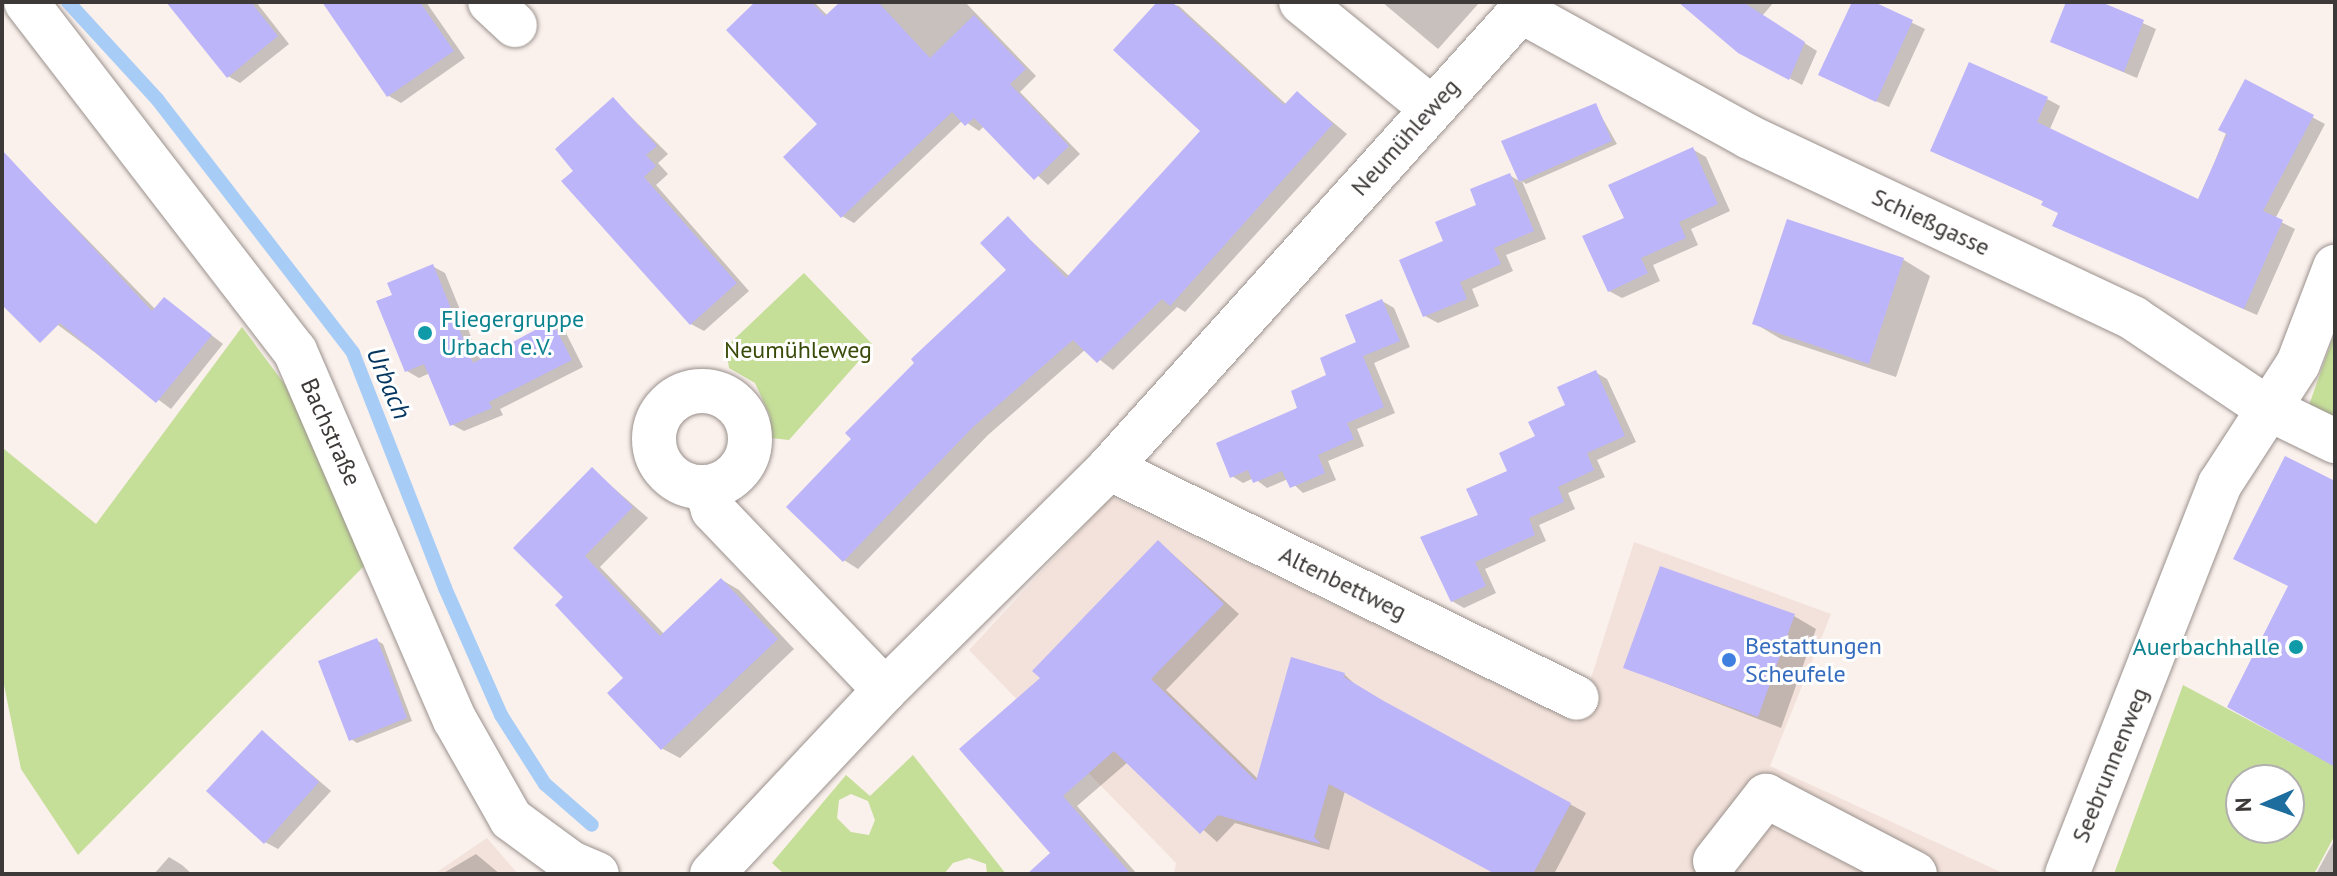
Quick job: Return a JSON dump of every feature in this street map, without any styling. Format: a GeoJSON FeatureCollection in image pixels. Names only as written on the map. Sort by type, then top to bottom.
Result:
{"type":"FeatureCollection","features":[{"type":"Feature","properties":{"kind":"street","name":"Bachstraße"},"geometry":{"type":"LineString","coordinates":[[26,2],[295,351],[455,720],[511,819],[571,863],[597,874]]}},
{"type":"Feature","properties":{"kind":"street"},"geometry":{"type":"LineString","coordinates":[[1301,2],[1430,107]]}},
{"type":"Feature","properties":{"kind":"street","name":"Neumühleweg"},"geometry":{"type":"LineString","coordinates":[[712,874],[885,690],[1109,468],[1430,107],[1525,6]]}},
{"type":"Feature","properties":{"kind":"street","name":"Schießgasse"},"geometry":{"type":"LineString","coordinates":[[1525,6],[1749,137],[2133,318],[2267,408],[2335,441]]}},
{"type":"Feature","properties":{"kind":"street","name":"Seebrunnenweg"},"geometry":{"type":"LineString","coordinates":[[2067,874],[2220,484],[2298,364],[2335,267]]}},
{"type":"Feature","properties":{"kind":"street","name":"Altenbettweg"},"geometry":{"type":"LineString","coordinates":[[1109,468],[1577,698]]}},
{"type":"Feature","properties":{"kind":"street"},"geometry":{"type":"LineString","coordinates":[[706,487],[713,510],[885,690]]}},
{"type":"Feature","properties":{"kind":"street"},"geometry":{"type":"LineString","coordinates":[[1715,861],[1766,796],[1915,874]]}},
{"type":"Feature","properties":{"kind":"shaded area"},"geometry":{"type":"Polygon","coordinates":[[[1111,497],[1577,723],[1634,542],[1831,614],[1770,766],[2005,874],[1174,874],[1176,863],[969,650],[1111,497]]]}},
{"type":"Feature","properties":{"kind":"shaded area"},"geometry":{"type":"Polygon","coordinates":[[[487,838],[518,874],[434,874],[487,838]]]}},
{"type":"Feature","properties":{"kind":"green space","name":"Neumühleweg"},"geometry":{"type":"Polygon","coordinates":[[[804,273],[873,345],[789,440],[771,438],[770,416],[755,383],[729,368],[726,347],[804,273]]]}},
{"type":"Feature","properties":{"kind":"green space"},"geometry":{"type":"Polygon","coordinates":[[[242,327],[306,413],[369,561],[78,855],[21,769],[2,675],[2,453],[4,449],[96,524],[242,327]]]}},
{"type":"Feature","properties":{"kind":"green space"},"geometry":{"type":"Polygon","coordinates":[[[2335,332],[2335,419],[2309,405],[2335,332]]]}},
{"type":"Feature","properties":{"kind":"green space"},"geometry":{"type":"Polygon","coordinates":[[[2183,685],[2335,766],[2335,835],[2314,874],[2114,874],[2183,685]]]}},
{"type":"Feature","properties":{"kind":"green space"},"geometry":{"type":"Polygon","coordinates":[[[913,755],[1006,874],[987,874],[986,864],[969,858],[953,863],[944,874],[784,874],[772,863],[846,775],[870,796],[913,755]],[[851,794],[839,800],[837,818],[851,832],[869,835],[875,820],[868,801],[851,794]]]}},
{"type":"Feature","properties":{"kind":"building"},"geometry":{"type":"Polygon","coordinates":[[[166,2],[251,2],[278,36],[227,78],[166,2]]]}},
{"type":"Feature","properties":{"kind":"building"},"geometry":{"type":"Polygon","coordinates":[[[322,2],[420,2],[454,51],[387,97],[322,2]]]}},
{"type":"Feature","properties":{"kind":"building"},"geometry":{"type":"Polygon","coordinates":[[[755,2],[811,2],[825,16],[840,2],[878,2],[930,58],[974,15],[1026,69],[1010,84],[1069,146],[1034,180],[974,118],[965,126],[952,112],[841,218],[783,157],[817,124],[726,30],[755,2]]]}},
{"type":"Feature","properties":{"kind":"building"},"geometry":{"type":"Polygon","coordinates":[[[1157,2],[1172,2],[1284,105],[1297,91],[1333,124],[1170,306],[1162,299],[1097,363],[1073,340],[973,427],[843,562],[786,507],[851,439],[845,433],[914,363],[911,359],[1006,270],[980,243],[1008,216],[1066,278],[1200,131],[1113,50],[1157,2]]]}},
{"type":"Feature","properties":{"kind":"building"},"geometry":{"type":"Polygon","coordinates":[[[1678,2],[1743,2],[1805,42],[1789,80],[1738,53],[1678,2]]]}},
{"type":"Feature","properties":{"kind":"building"},"geometry":{"type":"Polygon","coordinates":[[[1852,2],[1874,2],[1913,20],[1876,102],[1818,75],[1852,2]]]}},
{"type":"Feature","properties":{"kind":"building"},"geometry":{"type":"Polygon","coordinates":[[[2066,2],[2101,2],[2144,20],[2124,72],[2050,42],[2066,2]]]}},
{"type":"Feature","properties":{"kind":"building"},"geometry":{"type":"Polygon","coordinates":[[[1969,62],[2048,97],[2037,122],[2198,199],[2227,134],[2218,130],[2245,79],[2314,115],[2263,211],[2283,220],[2244,309],[2052,226],[2058,213],[2041,205],[2043,201],[1930,151],[1969,62]]]}},
{"type":"Feature","properties":{"kind":"building"},"geometry":{"type":"Polygon","coordinates":[[[613,97],[657,146],[646,155],[656,166],[644,177],[737,283],[690,325],[561,181],[573,171],[555,149],[613,97]]]}},
{"type":"Feature","properties":{"kind":"building"},"geometry":{"type":"Polygon","coordinates":[[[1596,103],[1612,141],[1519,182],[1501,141],[1596,103]]]}},
{"type":"Feature","properties":{"kind":"building"},"geometry":{"type":"Polygon","coordinates":[[[1693,147],[1718,204],[1679,222],[1686,238],[1641,258],[1648,273],[1608,292],[1582,236],[1624,218],[1608,185],[1693,147]]]}},
{"type":"Feature","properties":{"kind":"building"},"geometry":{"type":"Polygon","coordinates":[[[2,150],[152,311],[164,297],[212,335],[156,403],[60,323],[40,343],[2,305],[2,150]]]}},
{"type":"Feature","properties":{"kind":"building"},"geometry":{"type":"Polygon","coordinates":[[[1510,173],[1534,231],[1494,248],[1501,264],[1460,282],[1467,299],[1423,317],[1399,260],[1443,241],[1435,222],[1476,205],[1470,189],[1510,173]]]}},
{"type":"Feature","properties":{"kind":"building"},"geometry":{"type":"Polygon","coordinates":[[[1787,219],[1904,258],[1869,364],[1752,324],[1787,219]]]}},
{"type":"Feature","properties":{"kind":"building","name":"Fliegergruppe Urbach e.V."},"geometry":{"type":"Polygon","coordinates":[[[433,264],[473,363],[552,321],[572,360],[489,402],[492,408],[450,426],[424,364],[405,372],[376,301],[392,295],[387,283],[433,264]]]}},
{"type":"Feature","properties":{"kind":"building"},"geometry":{"type":"Polygon","coordinates":[[[1382,299],[1400,341],[1363,356],[1384,407],[1347,423],[1354,439],[1318,455],[1325,473],[1290,488],[1282,471],[1253,483],[1248,470],[1230,478],[1216,443],[1297,408],[1291,391],[1326,375],[1320,358],[1356,342],[1345,315],[1382,299]]]}},
{"type":"Feature","properties":{"kind":"building"},"geometry":{"type":"Polygon","coordinates":[[[1596,370],[1625,436],[1587,453],[1594,470],[1558,487],[1564,502],[1529,518],[1535,535],[1475,562],[1486,586],[1451,602],[1420,537],[1478,515],[1466,489],[1507,471],[1499,453],[1535,436],[1528,422],[1565,405],[1557,387],[1596,370]]]}},
{"type":"Feature","properties":{"kind":"building","name":"Auerbachhalle"},"geometry":{"type":"Polygon","coordinates":[[[2285,456],[2335,481],[2335,767],[2227,707],[2288,586],[2233,559],[2285,456]]]}},
{"type":"Feature","properties":{"kind":"building"},"geometry":{"type":"Polygon","coordinates":[[[592,467],[633,507],[585,556],[660,636],[721,578],[778,639],[661,750],[607,693],[623,678],[555,605],[563,597],[513,548],[592,467]]]}},
{"type":"Feature","properties":{"kind":"building"},"geometry":{"type":"Polygon","coordinates":[[[1158,540],[1224,604],[1151,679],[1256,781],[1291,657],[1345,673],[1344,677],[1382,700],[1571,803],[1533,874],[1495,874],[1329,784],[1314,837],[1321,844],[1218,815],[1200,834],[1114,751],[1063,796],[1131,874],[1027,874],[1050,853],[959,749],[1040,678],[1032,671],[1158,540]]]}},
{"type":"Feature","properties":{"kind":"building"},"geometry":{"type":"Polygon","coordinates":[[[1660,566],[1795,614],[1758,717],[1623,668],[1660,566]]]}},
{"type":"Feature","properties":{"kind":"building"},"geometry":{"type":"Polygon","coordinates":[[[377,638],[407,718],[349,741],[318,661],[377,638]]]}},
{"type":"Feature","properties":{"kind":"building"},"geometry":{"type":"Polygon","coordinates":[[[262,730],[319,782],[264,844],[206,791],[262,730]]]}},
{"type":"Feature","properties":{"kind":"waterway","name":"Urbach"},"geometry":{"type":"LineString","coordinates":[[68,2],[157,99],[353,353],[445,588],[501,715],[545,784],[592,825]]}},
{"type":"Feature","properties":{"kind":"place","name":"Fliegergruppe Urbach e.V."},"geometry":{"type":"Point","coordinates":[425,333]}},
{"type":"Feature","properties":{"kind":"place","name":"Auerbachhalle"},"geometry":{"type":"Point","coordinates":[2296,647]}},
{"type":"Feature","properties":{"kind":"place","name":"Bestattungen Scheufele"},"geometry":{"type":"Point","coordinates":[1729,660]}}]}
